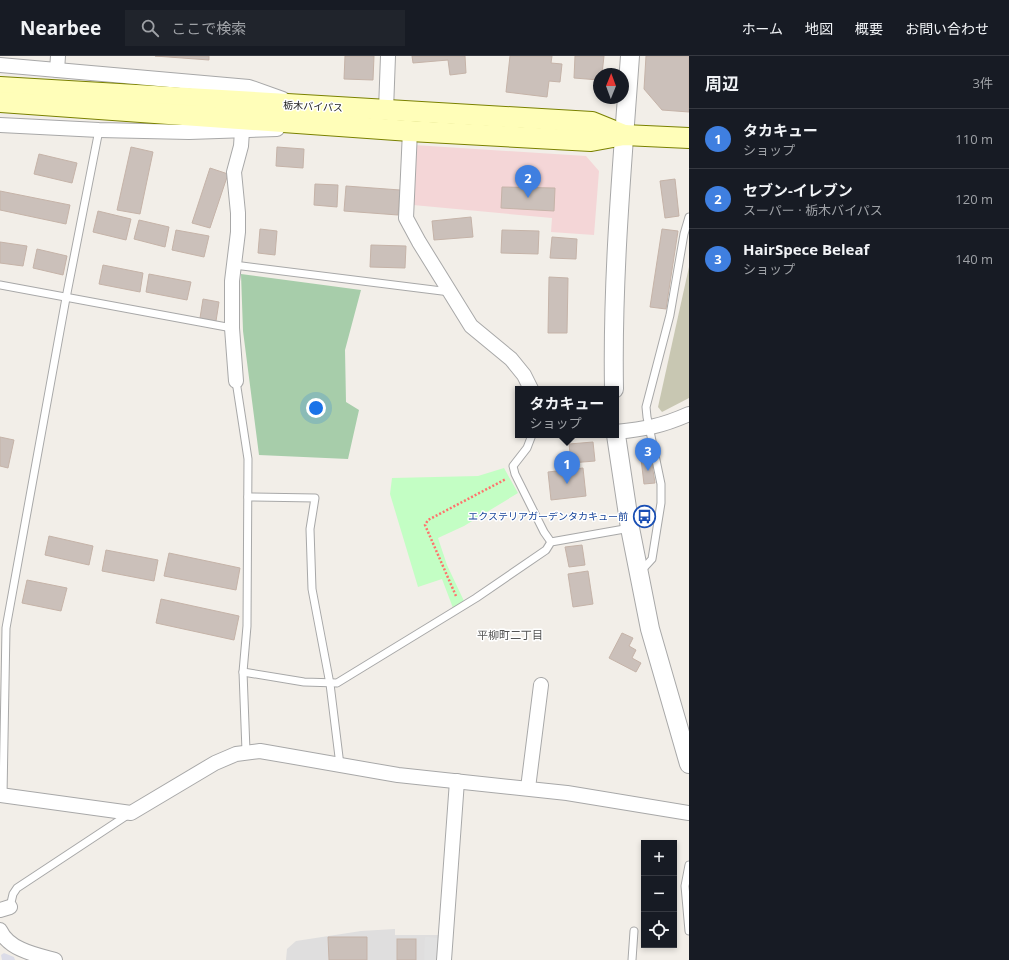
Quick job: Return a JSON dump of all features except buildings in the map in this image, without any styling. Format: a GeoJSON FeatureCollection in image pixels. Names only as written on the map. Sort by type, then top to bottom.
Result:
{"type":"FeatureCollection","features":[{"type":"Feature","properties":{"kind":"main road","name":"栃木バイパス"},"geometry":{"type":"LineString","coordinates":[[0,87],[592,122],[624,134]]}},
{"type":"Feature","properties":{"kind":"main road","name":"栃木バイパス"},"geometry":{"type":"LineString","coordinates":[[0,102],[410,131],[591,141],[624,134],[689,138]]}},
{"type":"Feature","properties":{"kind":"street"},"geometry":{"type":"LineString","coordinates":[[57,70],[58,56]]}},
{"type":"Feature","properties":{"kind":"street"},"geometry":{"type":"LineString","coordinates":[[386,110],[388,56]]}},
{"type":"Feature","properties":{"kind":"street"},"geometry":{"type":"LineString","coordinates":[[614,386],[613,346],[616,260],[630,56]]}},
{"type":"Feature","properties":{"kind":"street"},"geometry":{"type":"LineString","coordinates":[[0,65],[249,87],[296,105]]}},
{"type":"Feature","properties":{"kind":"street"},"geometry":{"type":"LineString","coordinates":[[0,124],[99,130],[189,132],[275,130],[307,123]]}},
{"type":"Feature","properties":{"kind":"street"},"geometry":{"type":"LineString","coordinates":[[236,381],[232,328],[232,281],[238,232],[238,213],[234,172],[241,146],[242,131]]}},
{"type":"Feature","properties":{"kind":"street"},"geometry":{"type":"LineString","coordinates":[[410,131],[406,218],[419,242],[471,326],[511,359],[524,375],[530,386]]}},
{"type":"Feature","properties":{"kind":"street"},"geometry":{"type":"LineString","coordinates":[[619,432],[665,425],[689,414]]}},
{"type":"Feature","properties":{"kind":"street"},"geometry":{"type":"LineString","coordinates":[[616,438],[630,528],[650,629],[689,764]]}},
{"type":"Feature","properties":{"kind":"street"},"geometry":{"type":"LineString","coordinates":[[528,788],[541,685]]}},
{"type":"Feature","properties":{"kind":"street"},"geometry":{"type":"LineString","coordinates":[[2,795],[131,813],[215,763],[246,751],[276,753],[398,775],[528,788],[689,813]]}},
{"type":"Feature","properties":{"kind":"street"},"geometry":{"type":"LineString","coordinates":[[444,960],[456,781]]}},
{"type":"Feature","properties":{"kind":"street"},"geometry":{"type":"LineString","coordinates":[[0,930],[6,940],[15,946],[55,960]]}},
{"type":"Feature","properties":{"kind":"lane"},"geometry":{"type":"LineString","coordinates":[[2,795],[6,628],[66,298],[99,130]]}},
{"type":"Feature","properties":{"kind":"lane"},"geometry":{"type":"LineString","coordinates":[[639,574],[652,559],[661,503],[660,484],[647,417],[648,398],[670,315],[684,234],[689,217]]}},
{"type":"Feature","properties":{"kind":"lane"},"geometry":{"type":"LineString","coordinates":[[234,266],[450,292]]}},
{"type":"Feature","properties":{"kind":"lane"},"geometry":{"type":"LineString","coordinates":[[0,285],[232,328]]}},
{"type":"Feature","properties":{"kind":"lane"},"geometry":{"type":"LineString","coordinates":[[236,381],[247,446],[247,626],[243,672],[246,751]]}},
{"type":"Feature","properties":{"kind":"lane"},"geometry":{"type":"LineString","coordinates":[[531,438],[527,448],[513,466],[515,474],[544,532],[551,542]]}},
{"type":"Feature","properties":{"kind":"lane"},"geometry":{"type":"LineString","coordinates":[[248,497],[315,498],[310,529],[312,590],[330,684],[340,765]]}},
{"type":"Feature","properties":{"kind":"lane"},"geometry":{"type":"LineString","coordinates":[[243,672],[330,684],[337,683],[461,607],[546,550],[551,542],[630,528]]}},
{"type":"Feature","properties":{"kind":"lane"},"geometry":{"type":"LineString","coordinates":[[5,908],[17,888],[131,813]]}},
{"type":"Feature","properties":{"kind":"lane"},"geometry":{"type":"LineString","coordinates":[[689,865],[685,886],[689,931]]}},
{"type":"Feature","properties":{"kind":"lane"},"geometry":{"type":"LineString","coordinates":[[632,960],[634,931]]}},
{"type":"Feature","properties":{"kind":"path"},"geometry":{"type":"LineString","coordinates":[[461,607],[425,525],[428,520],[515,474]]}},
{"type":"Feature","properties":{"kind":"shaded area"},"geometry":{"type":"Polygon","coordinates":[[[414,145],[586,156],[599,171],[594,235],[551,232],[552,218],[413,205],[414,145]]]}},
{"type":"Feature","properties":{"kind":"shaded area"},"geometry":{"type":"Polygon","coordinates":[[[689,267],[689,398],[662,412],[658,407],[689,267]]]}},
{"type":"Feature","properties":{"kind":"shaded area"},"geometry":{"type":"Polygon","coordinates":[[[395,929],[395,935],[440,935],[438,960],[286,960],[287,949],[296,941],[361,931],[395,929]]]}},
{"type":"Feature","properties":{"kind":"shaded area"},"geometry":{"type":"Polygon","coordinates":[[[425,937],[440,938],[438,960],[424,960],[425,937]]]}},
{"type":"Feature","properties":{"kind":"shaded area"},"geometry":{"type":"Polygon","coordinates":[[[4,953],[14,957],[15,960],[2,960],[1,955],[4,953]]]}},
{"type":"Feature","properties":{"kind":"green space"},"geometry":{"type":"Polygon","coordinates":[[[241,274],[361,290],[345,350],[346,402],[359,410],[348,459],[259,455],[243,331],[241,274]]]}},
{"type":"Feature","properties":{"kind":"green space"},"geometry":{"type":"Polygon","coordinates":[[[504,468],[518,493],[464,526],[438,538],[447,565],[464,601],[453,608],[442,579],[418,587],[390,494],[392,478],[478,476],[504,468]]]}},
{"type":"Feature","properties":{"kind":"place","name":"セブン-イレブン"},"geometry":{"type":"Point","coordinates":[528,198]}},
{"type":"Feature","properties":{"kind":"place","name":"HairSpece Beleaf"},"geometry":{"type":"Point","coordinates":[648,471]}},
{"type":"Feature","properties":{"kind":"place","name":"タカキュー"},"geometry":{"type":"Point","coordinates":[567,484]}},
{"type":"Feature","properties":{"kind":"place","name":"エクステリアガーデンタカキュー前"},"geometry":{"type":"Point","coordinates":[644,516]}},
{"type":"Feature","properties":{"kind":"district","name":"平柳町二丁目"},"geometry":{"type":"Point","coordinates":[510,635]}}]}
